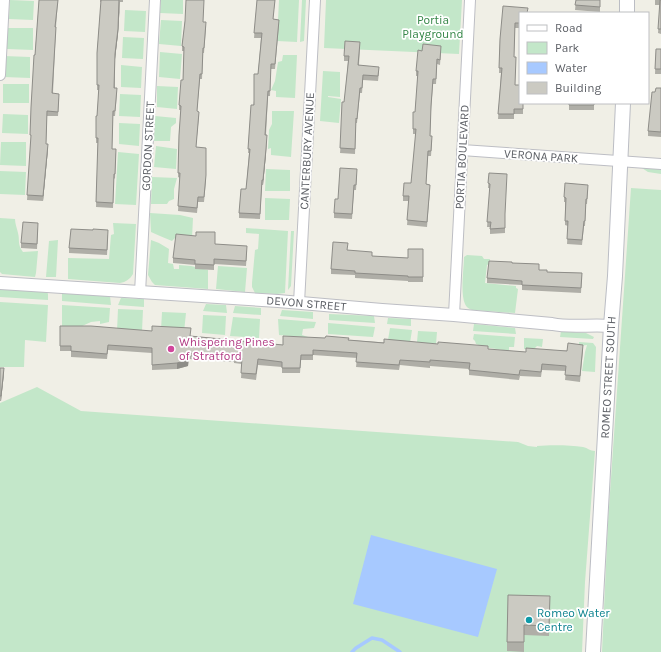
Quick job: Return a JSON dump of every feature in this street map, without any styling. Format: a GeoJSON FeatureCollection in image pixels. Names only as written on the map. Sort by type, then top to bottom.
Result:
{"type":"FeatureCollection","features":[{"type":"Feature","properties":{"kind":"main road"},"geometry":{"type":"LineString","coordinates":[[626,12],[627,0]]}},
{"type":"Feature","properties":{"kind":"main road","name":"ROMEO STREET SOUTH"},"geometry":{"type":"LineString","coordinates":[[593,652],[615,276],[623,104]]}},
{"type":"Feature","properties":{"kind":"street"},"geometry":{"type":"LineString","coordinates":[[0,75],[4,0]]}},
{"type":"Feature","properties":{"kind":"street","name":"GORDON STREET"},"geometry":{"type":"LineString","coordinates":[[140,292],[155,0]]}},
{"type":"Feature","properties":{"kind":"street","name":"CANTERBURY AVENUE"},"geometry":{"type":"LineString","coordinates":[[299,303],[315,0]]}},
{"type":"Feature","properties":{"kind":"street","name":"PORTIA BOULEVARD"},"geometry":{"type":"LineString","coordinates":[[454,315],[470,0]]}},
{"type":"Feature","properties":{"kind":"street","name":"VERONA PARK"},"geometry":{"type":"LineString","coordinates":[[462,150],[661,164]]}},
{"type":"Feature","properties":{"kind":"street","name":"DEVON STREET"},"geometry":{"type":"LineString","coordinates":[[0,283],[299,303],[454,315],[560,326],[611,326]]}},
{"type":"Feature","properties":{"kind":"green space"},"geometry":{"type":"Polygon","coordinates":[[[10,0],[34,1],[33,20],[9,19],[10,0]]]}},
{"type":"Feature","properties":{"kind":"green space"},"geometry":{"type":"Polygon","coordinates":[[[161,0],[183,0],[183,14],[160,13],[161,0]]]}},
{"type":"Feature","properties":{"kind":"green space"},"geometry":{"type":"Polygon","coordinates":[[[279,0],[299,0],[297,42],[277,41],[279,0]]]}},
{"type":"Feature","properties":{"kind":"green space"},"geometry":{"type":"Polygon","coordinates":[[[302,0],[306,0],[304,41],[300,42],[302,0]]]}},
{"type":"Feature","properties":{"kind":"green space","name":"Portia Playground"},"geometry":{"type":"Polygon","coordinates":[[[326,0],[462,0],[459,54],[324,48],[326,0]]]}},
{"type":"Feature","properties":{"kind":"green space"},"geometry":{"type":"Polygon","coordinates":[[[125,10],[146,11],[145,32],[124,31],[125,10]]]}},
{"type":"Feature","properties":{"kind":"green space"},"geometry":{"type":"Polygon","coordinates":[[[161,20],[182,21],[181,46],[159,44],[161,20]]]}},
{"type":"Feature","properties":{"kind":"green space"},"geometry":{"type":"Polygon","coordinates":[[[7,28],[33,28],[33,50],[7,49],[7,28]]]}},
{"type":"Feature","properties":{"kind":"green space"},"geometry":{"type":"Polygon","coordinates":[[[123,37],[144,38],[143,59],[122,58],[123,37]]]}},
{"type":"Feature","properties":{"kind":"green space"},"geometry":{"type":"Polygon","coordinates":[[[160,52],[182,54],[180,79],[159,77],[160,52]]]}},
{"type":"Feature","properties":{"kind":"green space"},"geometry":{"type":"Polygon","coordinates":[[[283,55],[297,55],[295,98],[276,97],[276,91],[271,90],[275,81],[278,62],[282,61],[283,55]]]}},
{"type":"Feature","properties":{"kind":"green space"},"geometry":{"type":"Polygon","coordinates":[[[4,56],[30,57],[30,78],[4,77],[4,56]]]}},
{"type":"Feature","properties":{"kind":"green space"},"geometry":{"type":"Polygon","coordinates":[[[121,65],[142,67],[141,88],[121,87],[121,65]]]}},
{"type":"Feature","properties":{"kind":"green space"},"geometry":{"type":"Polygon","coordinates":[[[323,71],[340,72],[340,97],[328,96],[341,99],[339,123],[320,121],[323,71]]]}},
{"type":"Feature","properties":{"kind":"green space"},"geometry":{"type":"Polygon","coordinates":[[[3,84],[29,84],[29,103],[3,103],[3,84]]]}},
{"type":"Feature","properties":{"kind":"green space"},"geometry":{"type":"Polygon","coordinates":[[[157,86],[178,87],[177,109],[157,107],[157,86]]]}},
{"type":"Feature","properties":{"kind":"green space"},"geometry":{"type":"Polygon","coordinates":[[[120,94],[141,95],[140,117],[119,116],[120,94]]]}},
{"type":"Feature","properties":{"kind":"green space"},"geometry":{"type":"Polygon","coordinates":[[[272,111],[294,111],[291,157],[271,155],[271,148],[268,149],[269,130],[272,124],[272,111]]]}},
{"type":"Feature","properties":{"kind":"green space"},"geometry":{"type":"Polygon","coordinates":[[[3,114],[28,115],[28,134],[2,133],[3,114]]]}},
{"type":"Feature","properties":{"kind":"green space"},"geometry":{"type":"Polygon","coordinates":[[[155,116],[176,118],[176,123],[171,127],[170,141],[154,141],[155,116]]]}},
{"type":"Feature","properties":{"kind":"green space"},"geometry":{"type":"Polygon","coordinates":[[[119,123],[140,124],[139,146],[119,144],[119,123]]]}},
{"type":"Feature","properties":{"kind":"green space"},"geometry":{"type":"Polygon","coordinates":[[[1,142],[26,142],[26,166],[0,165],[1,142]]]}},
{"type":"Feature","properties":{"kind":"green space"},"geometry":{"type":"Polygon","coordinates":[[[156,146],[177,149],[176,169],[154,167],[156,146]]]}},
{"type":"Feature","properties":{"kind":"green space"},"geometry":{"type":"Polygon","coordinates":[[[118,152],[139,154],[136,205],[115,204],[118,152]]]}},
{"type":"Feature","properties":{"kind":"green space"},"geometry":{"type":"Polygon","coordinates":[[[639,166],[661,168],[661,174],[648,172],[639,166]]]}},
{"type":"Feature","properties":{"kind":"green space"},"geometry":{"type":"Polygon","coordinates":[[[266,169],[290,170],[290,191],[265,191],[266,169]]]}},
{"type":"Feature","properties":{"kind":"green space"},"geometry":{"type":"Polygon","coordinates":[[[0,171],[26,172],[25,195],[0,194],[0,171]]]}},
{"type":"Feature","properties":{"kind":"green space"},"geometry":{"type":"Polygon","coordinates":[[[152,177],[177,178],[174,189],[174,199],[169,201],[167,204],[151,204],[152,177]]]}},
{"type":"Feature","properties":{"kind":"green space"},"geometry":{"type":"Polygon","coordinates":[[[631,188],[661,190],[661,652],[602,652],[608,522],[631,188]]]}},
{"type":"Feature","properties":{"kind":"green space"},"geometry":{"type":"Polygon","coordinates":[[[265,198],[290,199],[289,220],[265,220],[265,198]]]}},
{"type":"Feature","properties":{"kind":"green space"},"geometry":{"type":"Polygon","coordinates":[[[150,213],[180,215],[193,218],[192,238],[176,237],[172,241],[151,232],[150,213]]]}},
{"type":"Feature","properties":{"kind":"green space"},"geometry":{"type":"Polygon","coordinates":[[[0,218],[15,219],[19,235],[19,244],[23,252],[38,251],[35,277],[2,274],[0,272],[0,218]]]}},
{"type":"Feature","properties":{"kind":"green space"},"geometry":{"type":"Polygon","coordinates":[[[113,223],[136,224],[133,274],[131,277],[120,283],[68,279],[68,258],[109,259],[111,235],[114,234],[113,223]]]}},
{"type":"Feature","properties":{"kind":"green space"},"geometry":{"type":"Polygon","coordinates":[[[246,228],[288,231],[285,293],[255,293],[252,283],[255,250],[258,249],[259,234],[246,233],[246,228]]]}},
{"type":"Feature","properties":{"kind":"green space"},"geometry":{"type":"Polygon","coordinates":[[[291,231],[294,231],[291,286],[288,290],[291,231]]]}},
{"type":"Feature","properties":{"kind":"green space"},"geometry":{"type":"Polygon","coordinates":[[[58,240],[56,277],[46,277],[49,241],[58,240]]]}},
{"type":"Feature","properties":{"kind":"green space"},"geometry":{"type":"Polygon","coordinates":[[[151,240],[169,249],[168,263],[173,264],[174,269],[179,269],[179,265],[208,270],[208,289],[155,285],[148,275],[151,240]]]}},
{"type":"Feature","properties":{"kind":"green space"},"geometry":{"type":"Polygon","coordinates":[[[467,255],[482,256],[484,259],[490,259],[489,264],[487,265],[485,283],[516,286],[518,289],[515,313],[472,310],[466,306],[462,287],[464,257],[467,255]]]}},
{"type":"Feature","properties":{"kind":"green space"},"geometry":{"type":"Polygon","coordinates":[[[218,266],[247,268],[245,292],[216,289],[218,266]]]}},
{"type":"Feature","properties":{"kind":"green space"},"geometry":{"type":"Polygon","coordinates":[[[0,288],[47,292],[48,300],[0,297],[0,288]]]}},
{"type":"Feature","properties":{"kind":"green space"},"geometry":{"type":"Polygon","coordinates":[[[62,293],[110,296],[111,305],[62,301],[62,293]]]}},
{"type":"Feature","properties":{"kind":"green space"},"geometry":{"type":"Polygon","coordinates":[[[121,298],[144,299],[144,307],[118,305],[121,298]]]}},
{"type":"Feature","properties":{"kind":"green space"},"geometry":{"type":"Polygon","coordinates":[[[0,302],[48,305],[46,342],[25,340],[24,367],[0,367],[0,302]]]}},
{"type":"Feature","properties":{"kind":"green space"},"geometry":{"type":"Polygon","coordinates":[[[206,304],[226,305],[227,313],[203,311],[206,304]]]}},
{"type":"Feature","properties":{"kind":"green space"},"geometry":{"type":"Polygon","coordinates":[[[62,305],[110,308],[109,322],[100,324],[100,321],[91,322],[80,327],[62,326],[62,305]]]}},
{"type":"Feature","properties":{"kind":"green space"},"geometry":{"type":"Polygon","coordinates":[[[235,306],[261,308],[261,315],[233,313],[235,306]]]}},
{"type":"Feature","properties":{"kind":"green space"},"geometry":{"type":"Polygon","coordinates":[[[118,309],[143,310],[142,331],[117,331],[118,309]]]}},
{"type":"Feature","properties":{"kind":"green space"},"geometry":{"type":"Polygon","coordinates":[[[282,310],[313,312],[313,319],[280,316],[282,310]]]}},
{"type":"Feature","properties":{"kind":"green space"},"geometry":{"type":"Polygon","coordinates":[[[162,312],[186,313],[184,332],[161,330],[162,312]]]}},
{"type":"Feature","properties":{"kind":"green space"},"geometry":{"type":"Polygon","coordinates":[[[329,314],[374,316],[375,323],[329,320],[329,314]]]}},
{"type":"Feature","properties":{"kind":"green space"},"geometry":{"type":"Polygon","coordinates":[[[203,315],[226,316],[225,335],[202,333],[203,315]]]}},
{"type":"Feature","properties":{"kind":"green space"},"geometry":{"type":"Polygon","coordinates":[[[233,317],[260,319],[259,338],[230,336],[233,317]]]}},
{"type":"Feature","properties":{"kind":"green space"},"geometry":{"type":"Polygon","coordinates":[[[388,318],[411,319],[411,326],[387,324],[388,318]]]}},
{"type":"Feature","properties":{"kind":"green space"},"geometry":{"type":"Polygon","coordinates":[[[278,319],[316,322],[314,328],[303,329],[302,335],[311,338],[279,335],[278,319]]]}},
{"type":"Feature","properties":{"kind":"green space"},"geometry":{"type":"Polygon","coordinates":[[[328,323],[375,327],[373,337],[328,334],[328,323]]]}},
{"type":"Feature","properties":{"kind":"green space"},"geometry":{"type":"Polygon","coordinates":[[[474,324],[515,328],[516,334],[473,331],[474,324]]]}},
{"type":"Feature","properties":{"kind":"green space"},"geometry":{"type":"Polygon","coordinates":[[[390,328],[412,330],[410,343],[388,340],[390,328]]]}},
{"type":"Feature","properties":{"kind":"green space"},"geometry":{"type":"Polygon","coordinates":[[[418,331],[437,332],[436,344],[417,342],[418,331]]]}},
{"type":"Feature","properties":{"kind":"green space"},"geometry":{"type":"Polygon","coordinates":[[[561,331],[586,333],[594,337],[593,339],[560,337],[561,331]]]}},
{"type":"Feature","properties":{"kind":"green space"},"geometry":{"type":"Polygon","coordinates":[[[474,334],[515,337],[514,347],[509,347],[509,351],[484,347],[476,344],[473,339],[474,334]]]}},
{"type":"Feature","properties":{"kind":"green space"},"geometry":{"type":"Polygon","coordinates":[[[524,338],[543,339],[542,347],[537,346],[533,350],[524,349],[524,338]]]}},
{"type":"Feature","properties":{"kind":"green space"},"geometry":{"type":"Polygon","coordinates":[[[579,342],[593,343],[596,347],[595,372],[582,371],[587,345],[579,346],[579,342]]]}},
{"type":"Feature","properties":{"kind":"green space"},"geometry":{"type":"Polygon","coordinates":[[[37,387],[81,411],[518,442],[528,446],[537,447],[548,445],[572,446],[583,447],[595,451],[585,582],[582,652],[0,652],[0,403],[37,387]]]}},
{"type":"Feature","properties":{"kind":"water"},"geometry":{"type":"Polygon","coordinates":[[[371,535],[497,569],[478,637],[353,604],[371,535]]]}},
{"type":"Feature","properties":{"kind":"building"},"geometry":{"type":"Polygon","coordinates":[[[39,0],[58,0],[55,27],[52,93],[59,94],[58,112],[47,111],[46,144],[48,144],[43,196],[27,195],[34,55],[39,0]]]}},
{"type":"Feature","properties":{"kind":"building"},"geometry":{"type":"Polygon","coordinates":[[[101,0],[119,0],[114,88],[117,88],[115,111],[113,111],[112,149],[116,149],[113,203],[96,202],[98,138],[96,138],[96,116],[99,85],[97,85],[97,53],[101,0]]]}},
{"type":"Feature","properties":{"kind":"building"},"geometry":{"type":"Polygon","coordinates":[[[186,0],[204,0],[203,22],[206,22],[202,74],[200,74],[197,111],[199,112],[196,147],[206,148],[206,175],[204,197],[198,197],[197,208],[178,206],[181,106],[179,105],[181,80],[183,80],[184,47],[182,46],[186,0]]]}},
{"type":"Feature","properties":{"kind":"building"},"geometry":{"type":"Polygon","coordinates":[[[257,0],[275,0],[273,19],[279,20],[275,64],[271,64],[270,91],[268,91],[265,135],[267,135],[260,214],[239,213],[241,189],[246,189],[250,149],[248,149],[251,105],[254,105],[254,74],[258,74],[262,33],[254,33],[257,0]]]}},
{"type":"Feature","properties":{"kind":"building"},"geometry":{"type":"Polygon","coordinates":[[[576,0],[600,0],[600,7],[575,5],[576,0]]]}},
{"type":"Feature","properties":{"kind":"building"},"geometry":{"type":"Polygon","coordinates":[[[660,0],[661,29],[658,29],[660,0]]]}},
{"type":"Feature","properties":{"kind":"building"},"geometry":{"type":"Polygon","coordinates":[[[503,6],[528,8],[527,12],[519,12],[519,23],[515,23],[515,85],[519,85],[519,104],[523,104],[523,109],[514,109],[514,114],[498,114],[502,68],[499,68],[503,6]]]}},
{"type":"Feature","properties":{"kind":"building"},"geometry":{"type":"Polygon","coordinates":[[[345,41],[360,42],[358,65],[379,67],[378,76],[363,75],[362,88],[360,88],[357,119],[356,118],[355,149],[340,148],[342,102],[344,102],[349,56],[344,56],[345,41]]]}},
{"type":"Feature","properties":{"kind":"building"},"geometry":{"type":"Polygon","coordinates":[[[423,44],[441,46],[440,60],[437,59],[436,79],[433,79],[430,136],[432,136],[431,151],[428,151],[426,184],[430,185],[427,222],[407,220],[409,196],[403,196],[404,183],[411,183],[416,129],[413,129],[413,112],[415,112],[418,71],[416,71],[418,50],[422,51],[423,44]]]}},
{"type":"Feature","properties":{"kind":"building"},"geometry":{"type":"Polygon","coordinates":[[[656,49],[661,49],[661,69],[655,69],[656,49]]]}},
{"type":"Feature","properties":{"kind":"building"},"geometry":{"type":"Polygon","coordinates":[[[656,88],[661,88],[661,132],[648,131],[652,92],[655,92],[656,88]]]}},
{"type":"Feature","properties":{"kind":"building"},"geometry":{"type":"Polygon","coordinates":[[[569,104],[594,104],[594,105],[569,104]]]}},
{"type":"Feature","properties":{"kind":"building"},"geometry":{"type":"Polygon","coordinates":[[[340,168],[357,169],[356,185],[354,185],[352,214],[334,213],[335,199],[338,199],[340,168]]]}},
{"type":"Feature","properties":{"kind":"building"},"geometry":{"type":"Polygon","coordinates":[[[489,173],[507,174],[505,228],[490,229],[491,222],[487,222],[490,184],[488,183],[489,173]]]}},
{"type":"Feature","properties":{"kind":"building"},"geometry":{"type":"Polygon","coordinates":[[[565,183],[588,185],[582,240],[567,239],[568,221],[565,221],[565,183]]]}},
{"type":"Feature","properties":{"kind":"building"},"geometry":{"type":"Polygon","coordinates":[[[23,222],[38,223],[37,244],[21,243],[23,222]]]}},
{"type":"Feature","properties":{"kind":"building"},"geometry":{"type":"Polygon","coordinates":[[[71,229],[108,230],[107,250],[69,248],[71,229]]]}},
{"type":"Feature","properties":{"kind":"building"},"geometry":{"type":"Polygon","coordinates":[[[196,232],[215,232],[215,244],[247,246],[246,261],[214,259],[214,265],[195,264],[195,260],[173,258],[176,234],[196,236],[196,232]]]}},
{"type":"Feature","properties":{"kind":"building"},"geometry":{"type":"Polygon","coordinates":[[[333,242],[348,243],[347,250],[372,252],[372,256],[408,258],[408,249],[423,249],[423,277],[355,273],[355,271],[331,269],[333,242]]]}},
{"type":"Feature","properties":{"kind":"building"},"geometry":{"type":"Polygon","coordinates":[[[489,261],[539,264],[539,270],[547,270],[547,272],[582,273],[581,288],[522,285],[522,281],[487,278],[489,261]]]}},
{"type":"Feature","properties":{"kind":"building"},"geometry":{"type":"Polygon","coordinates":[[[60,326],[91,326],[152,331],[152,326],[191,328],[190,336],[283,345],[283,336],[325,338],[326,336],[349,338],[348,340],[384,343],[384,339],[438,344],[438,342],[488,346],[488,349],[526,352],[526,348],[567,351],[568,343],[583,345],[580,376],[565,375],[566,366],[542,364],[541,372],[520,370],[519,375],[469,370],[470,363],[430,360],[430,362],[400,360],[399,365],[356,362],[357,353],[313,350],[313,355],[301,355],[300,368],[282,368],[282,362],[258,359],[256,374],[241,373],[242,358],[234,357],[189,353],[188,360],[177,363],[152,365],[152,348],[108,345],[107,354],[71,351],[71,346],[60,346],[60,326]]]}},
{"type":"Feature","properties":{"kind":"building"},"geometry":{"type":"Polygon","coordinates":[[[0,368],[4,368],[1,396],[0,396],[0,368]]]}},
{"type":"Feature","properties":{"kind":"building","name":"Romeo Water Centre"},"geometry":{"type":"Polygon","coordinates":[[[508,595],[550,596],[549,626],[524,625],[524,642],[507,642],[508,595]]]}},
{"type":"Feature","properties":{"kind":"waterway"},"geometry":{"type":"LineString","coordinates":[[352,652],[372,638],[382,640],[400,652]]}},
{"type":"Feature","properties":{"kind":"place","name":"Whispering Pines of Stratford"},"geometry":{"type":"Point","coordinates":[171,349]}},
{"type":"Feature","properties":{"kind":"place","name":"Romeo Water Centre"},"geometry":{"type":"Point","coordinates":[529,620]}}]}
